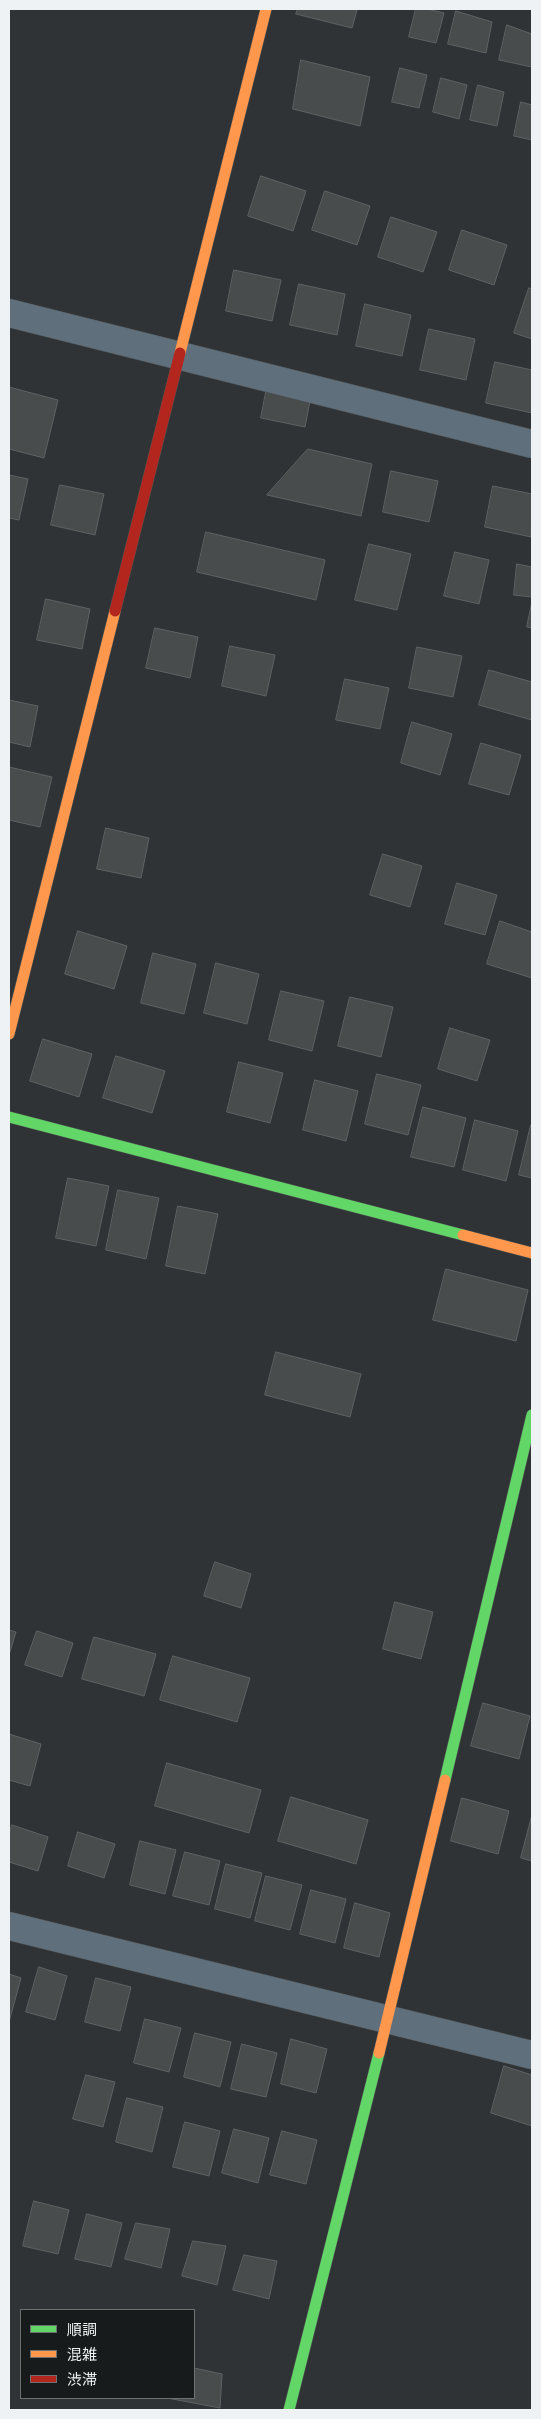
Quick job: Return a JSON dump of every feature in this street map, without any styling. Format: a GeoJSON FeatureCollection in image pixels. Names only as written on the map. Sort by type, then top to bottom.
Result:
{"type":"FeatureCollection","features":[{"type":"Feature","properties":{"kind":"street"},"geometry":{"type":"LineString","coordinates":[[9,1034],[266,9]]}},
{"type":"Feature","properties":{"kind":"street"},"geometry":{"type":"LineString","coordinates":[[9,313],[532,444]]}},
{"type":"Feature","properties":{"kind":"street"},"geometry":{"type":"LineString","coordinates":[[9,1117],[532,1253]]}},
{"type":"Feature","properties":{"kind":"street"},"geometry":{"type":"LineString","coordinates":[[289,2410],[388,2018],[532,1415]]}},
{"type":"Feature","properties":{"kind":"street"},"geometry":{"type":"LineString","coordinates":[[9,1926],[532,2055]]}},
{"type":"Feature","properties":{"kind":"building"},"geometry":{"type":"Polygon","coordinates":[[[298,9],[357,10],[352,28],[296,14],[298,9]]]}},
{"type":"Feature","properties":{"kind":"building"},"geometry":{"type":"Polygon","coordinates":[[[416,9],[427,9],[444,13],[436,43],[409,37],[416,9]]]}},
{"type":"Feature","properties":{"kind":"building"},"geometry":{"type":"Polygon","coordinates":[[[456,11],[492,22],[486,53],[448,44],[456,11]]]}},
{"type":"Feature","properties":{"kind":"building"},"geometry":{"type":"Polygon","coordinates":[[[507,25],[532,34],[532,67],[499,60],[507,25]]]}},
{"type":"Feature","properties":{"kind":"building"},"geometry":{"type":"Polygon","coordinates":[[[301,60],[370,77],[360,126],[293,109],[301,60]]]}},
{"type":"Feature","properties":{"kind":"building"},"geometry":{"type":"Polygon","coordinates":[[[400,68],[427,75],[419,108],[392,102],[400,68]]]}},
{"type":"Feature","properties":{"kind":"building"},"geometry":{"type":"Polygon","coordinates":[[[441,78],[467,85],[459,119],[433,112],[441,78]]]}},
{"type":"Feature","properties":{"kind":"building"},"geometry":{"type":"Polygon","coordinates":[[[478,85],[504,92],[497,126],[470,120],[478,85]]]}},
{"type":"Feature","properties":{"kind":"building"},"geometry":{"type":"Polygon","coordinates":[[[521,102],[532,105],[532,140],[514,136],[521,102]]]}},
{"type":"Feature","properties":{"kind":"building"},"geometry":{"type":"Polygon","coordinates":[[[261,176],[306,191],[293,231],[248,216],[261,176]]]}},
{"type":"Feature","properties":{"kind":"building"},"geometry":{"type":"Polygon","coordinates":[[[325,191],[370,206],[357,245],[312,230],[325,191]]]}},
{"type":"Feature","properties":{"kind":"building"},"geometry":{"type":"Polygon","coordinates":[[[391,217],[437,232],[423,272],[378,257],[391,217]]]}},
{"type":"Feature","properties":{"kind":"building"},"geometry":{"type":"Polygon","coordinates":[[[462,230],[507,245],[494,285],[449,270],[462,230]]]}},
{"type":"Feature","properties":{"kind":"building"},"geometry":{"type":"Polygon","coordinates":[[[234,270],[281,280],[272,321],[226,311],[234,270]]]}},
{"type":"Feature","properties":{"kind":"building"},"geometry":{"type":"Polygon","coordinates":[[[299,284],[345,294],[337,335],[290,325],[299,284]]]}},
{"type":"Feature","properties":{"kind":"building"},"geometry":{"type":"Polygon","coordinates":[[[529,288],[532,289],[532,339],[514,333],[529,288]]]}},
{"type":"Feature","properties":{"kind":"building"},"geometry":{"type":"Polygon","coordinates":[[[365,304],[411,315],[402,356],[356,346],[365,304]]]}},
{"type":"Feature","properties":{"kind":"building"},"geometry":{"type":"Polygon","coordinates":[[[429,329],[475,339],[466,380],[420,370],[429,329]]]}},
{"type":"Feature","properties":{"kind":"building"},"geometry":{"type":"Polygon","coordinates":[[[495,362],[532,370],[532,413],[486,403],[495,362]]]}},
{"type":"Feature","properties":{"kind":"building"},"geometry":{"type":"Polygon","coordinates":[[[9,387],[58,400],[44,458],[9,449],[9,387]]]}},
{"type":"Feature","properties":{"kind":"building"},"geometry":{"type":"Polygon","coordinates":[[[267,387],[311,396],[305,427],[261,418],[267,387]]]}},
{"type":"Feature","properties":{"kind":"building"},"geometry":{"type":"Polygon","coordinates":[[[308,449],[372,464],[361,516],[267,495],[308,449]]]}},
{"type":"Feature","properties":{"kind":"building"},"geometry":{"type":"Polygon","coordinates":[[[391,471],[438,481],[429,522],[383,512],[391,471]]]}},
{"type":"Feature","properties":{"kind":"building"},"geometry":{"type":"Polygon","coordinates":[[[9,475],[28,479],[19,520],[9,518],[9,475]]]}},
{"type":"Feature","properties":{"kind":"building"},"geometry":{"type":"Polygon","coordinates":[[[60,485],[104,494],[95,535],[51,525],[60,485]]]}},
{"type":"Feature","properties":{"kind":"building"},"geometry":{"type":"Polygon","coordinates":[[[493,486],[532,494],[531,537],[485,527],[493,486]]]}},
{"type":"Feature","properties":{"kind":"building"},"geometry":{"type":"Polygon","coordinates":[[[206,532],[325,560],[316,600],[197,572],[206,532]]]}},
{"type":"Feature","properties":{"kind":"building"},"geometry":{"type":"Polygon","coordinates":[[[369,544],[411,554],[397,610],[355,600],[369,544]]]}},
{"type":"Feature","properties":{"kind":"building"},"geometry":{"type":"Polygon","coordinates":[[[455,552],[489,560],[479,604],[444,596],[455,552]]]}},
{"type":"Feature","properties":{"kind":"building"},"geometry":{"type":"Polygon","coordinates":[[[517,564],[532,567],[532,597],[514,595],[517,564]]]}},
{"type":"Feature","properties":{"kind":"building"},"geometry":{"type":"Polygon","coordinates":[[[46,599],[90,609],[82,649],[37,640],[46,599]]]}},
{"type":"Feature","properties":{"kind":"building"},"geometry":{"type":"Polygon","coordinates":[[[532,602],[532,628],[527,627],[532,602]]]}},
{"type":"Feature","properties":{"kind":"building"},"geometry":{"type":"Polygon","coordinates":[[[155,628],[198,637],[190,678],[146,668],[155,628]]]}},
{"type":"Feature","properties":{"kind":"building"},"geometry":{"type":"Polygon","coordinates":[[[230,646],[275,655],[266,696],[222,686],[230,646]]]}},
{"type":"Feature","properties":{"kind":"building"},"geometry":{"type":"Polygon","coordinates":[[[417,647],[462,656],[453,697],[409,688],[417,647]]]}},
{"type":"Feature","properties":{"kind":"building"},"geometry":{"type":"Polygon","coordinates":[[[489,670],[532,682],[532,720],[479,705],[489,670]]]}},
{"type":"Feature","properties":{"kind":"building"},"geometry":{"type":"Polygon","coordinates":[[[345,679],[389,688],[380,729],[336,720],[345,679]]]}},
{"type":"Feature","properties":{"kind":"building"},"geometry":{"type":"Polygon","coordinates":[[[9,700],[38,706],[30,747],[9,742],[9,700]]]}},
{"type":"Feature","properties":{"kind":"building"},"geometry":{"type":"Polygon","coordinates":[[[412,722],[452,734],[440,775],[401,763],[412,722]]]}},
{"type":"Feature","properties":{"kind":"building"},"geometry":{"type":"Polygon","coordinates":[[[481,743],[521,755],[509,795],[469,784],[481,743]]]}},
{"type":"Feature","properties":{"kind":"building"},"geometry":{"type":"Polygon","coordinates":[[[9,767],[52,777],[40,827],[9,820],[9,767]]]}},
{"type":"Feature","properties":{"kind":"building"},"geometry":{"type":"Polygon","coordinates":[[[106,828],[149,838],[141,878],[97,869],[106,828]]]}},
{"type":"Feature","properties":{"kind":"building"},"geometry":{"type":"Polygon","coordinates":[[[383,854],[422,866],[410,907],[370,895],[383,854]]]}},
{"type":"Feature","properties":{"kind":"building"},"geometry":{"type":"Polygon","coordinates":[[[457,883],[497,895],[485,935],[445,924],[457,883]]]}},
{"type":"Feature","properties":{"kind":"building"},"geometry":{"type":"Polygon","coordinates":[[[500,921],[532,932],[532,978],[487,964],[500,921]]]}},
{"type":"Feature","properties":{"kind":"building"},"geometry":{"type":"Polygon","coordinates":[[[78,931],[127,946],[114,989],[65,974],[78,931]]]}},
{"type":"Feature","properties":{"kind":"building"},"geometry":{"type":"Polygon","coordinates":[[[153,953],[196,964],[184,1014],[141,1003],[153,953]]]}},
{"type":"Feature","properties":{"kind":"building"},"geometry":{"type":"Polygon","coordinates":[[[216,963],[259,974],[247,1024],[204,1013],[216,963]]]}},
{"type":"Feature","properties":{"kind":"building"},"geometry":{"type":"Polygon","coordinates":[[[281,991],[324,1001],[312,1051],[269,1040],[281,991]]]}},
{"type":"Feature","properties":{"kind":"building"},"geometry":{"type":"Polygon","coordinates":[[[350,997],[393,1007],[381,1057],[338,1046],[350,997]]]}},
{"type":"Feature","properties":{"kind":"building"},"geometry":{"type":"Polygon","coordinates":[[[450,1028],[490,1040],[477,1081],[438,1069],[450,1028]]]}},
{"type":"Feature","properties":{"kind":"building"},"geometry":{"type":"Polygon","coordinates":[[[43,1039],[92,1054],[79,1097],[30,1081],[43,1039]]]}},
{"type":"Feature","properties":{"kind":"building"},"geometry":{"type":"Polygon","coordinates":[[[116,1056],[165,1071],[152,1113],[103,1098],[116,1056]]]}},
{"type":"Feature","properties":{"kind":"building"},"geometry":{"type":"Polygon","coordinates":[[[239,1062],[283,1073],[270,1123],[227,1112],[239,1062]]]}},
{"type":"Feature","properties":{"kind":"building"},"geometry":{"type":"Polygon","coordinates":[[[377,1074],[421,1085],[408,1135],[365,1124],[377,1074]]]}},
{"type":"Feature","properties":{"kind":"building"},"geometry":{"type":"Polygon","coordinates":[[[315,1080],[358,1091],[346,1141],[303,1130],[315,1080]]]}},
{"type":"Feature","properties":{"kind":"building"},"geometry":{"type":"Polygon","coordinates":[[[423,1107],[466,1118],[454,1167],[411,1157],[423,1107]]]}},
{"type":"Feature","properties":{"kind":"building"},"geometry":{"type":"Polygon","coordinates":[[[475,1120],[518,1131],[506,1181],[463,1170],[475,1120]]]}},
{"type":"Feature","properties":{"kind":"building"},"geometry":{"type":"Polygon","coordinates":[[[532,1125],[532,1178],[519,1175],[532,1125]]]}},
{"type":"Feature","properties":{"kind":"building"},"geometry":{"type":"Polygon","coordinates":[[[68,1178],[109,1186],[96,1246],[56,1238],[68,1178]]]}},
{"type":"Feature","properties":{"kind":"building"},"geometry":{"type":"Polygon","coordinates":[[[118,1190],[159,1198],[146,1259],[106,1250],[118,1190]]]}},
{"type":"Feature","properties":{"kind":"building"},"geometry":{"type":"Polygon","coordinates":[[[178,1206],[218,1214],[205,1274],[166,1266],[178,1206]]]}},
{"type":"Feature","properties":{"kind":"building"},"geometry":{"type":"Polygon","coordinates":[[[446,1269],[528,1290],[516,1341],[433,1320],[446,1269]]]}},
{"type":"Feature","properties":{"kind":"building"},"geometry":{"type":"Polygon","coordinates":[[[276,1352],[361,1374],[350,1417],[265,1395],[276,1352]]]}},
{"type":"Feature","properties":{"kind":"building"},"geometry":{"type":"Polygon","coordinates":[[[215,1562],[251,1574],[241,1608],[204,1596],[215,1562]]]}},
{"type":"Feature","properties":{"kind":"building"},"geometry":{"type":"Polygon","coordinates":[[[395,1602],[433,1612],[421,1659],[383,1649],[395,1602]]]}},
{"type":"Feature","properties":{"kind":"building"},"geometry":{"type":"Polygon","coordinates":[[[9,1630],[16,1632],[9,1655],[9,1630]]]}},
{"type":"Feature","properties":{"kind":"building"},"geometry":{"type":"Polygon","coordinates":[[[37,1631],[73,1643],[62,1677],[25,1665],[37,1631]]]}},
{"type":"Feature","properties":{"kind":"building"},"geometry":{"type":"Polygon","coordinates":[[[94,1637],[156,1654],[144,1696],[82,1679],[94,1637]]]}},
{"type":"Feature","properties":{"kind":"building"},"geometry":{"type":"Polygon","coordinates":[[[173,1656],[250,1678],[237,1722],[160,1700],[173,1656]]]}},
{"type":"Feature","properties":{"kind":"building"},"geometry":{"type":"Polygon","coordinates":[[[483,1703],[530,1716],[519,1759],[471,1746],[483,1703]]]}},
{"type":"Feature","properties":{"kind":"building"},"geometry":{"type":"Polygon","coordinates":[[[9,1734],[41,1744],[30,1786],[9,1780],[9,1734]]]}},
{"type":"Feature","properties":{"kind":"building"},"geometry":{"type":"Polygon","coordinates":[[[167,1763],[261,1790],[249,1833],[155,1806],[167,1763]]]}},
{"type":"Feature","properties":{"kind":"building"},"geometry":{"type":"Polygon","coordinates":[[[291,1797],[368,1820],[356,1864],[278,1841],[291,1797]]]}},
{"type":"Feature","properties":{"kind":"building"},"geometry":{"type":"Polygon","coordinates":[[[462,1798],[509,1811],[498,1854],[451,1841],[462,1798]]]}},
{"type":"Feature","properties":{"kind":"building"},"geometry":{"type":"Polygon","coordinates":[[[532,1815],[532,1861],[521,1858],[532,1815]]]}},
{"type":"Feature","properties":{"kind":"building"},"geometry":{"type":"Polygon","coordinates":[[[12,1825],[48,1837],[38,1871],[9,1862],[9,1835],[12,1825]]]}},
{"type":"Feature","properties":{"kind":"building"},"geometry":{"type":"Polygon","coordinates":[[[78,1832],[115,1844],[104,1878],[68,1866],[78,1832]]]}},
{"type":"Feature","properties":{"kind":"building"},"geometry":{"type":"Polygon","coordinates":[[[140,1841],[176,1850],[165,1894],[130,1885],[140,1841]]]}},
{"type":"Feature","properties":{"kind":"building"},"geometry":{"type":"Polygon","coordinates":[[[185,1852],[220,1861],[209,1905],[173,1896],[185,1852]]]}},
{"type":"Feature","properties":{"kind":"building"},"geometry":{"type":"Polygon","coordinates":[[[226,1864],[262,1873],[250,1918],[215,1909],[226,1864]]]}},
{"type":"Feature","properties":{"kind":"building"},"geometry":{"type":"Polygon","coordinates":[[[266,1876],[302,1885],[290,1930],[255,1921],[266,1876]]]}},
{"type":"Feature","properties":{"kind":"building"},"geometry":{"type":"Polygon","coordinates":[[[311,1890],[346,1899],[335,1943],[300,1934],[311,1890]]]}},
{"type":"Feature","properties":{"kind":"building"},"geometry":{"type":"Polygon","coordinates":[[[355,1903],[390,1913],[379,1957],[344,1948],[355,1903]]]}},
{"type":"Feature","properties":{"kind":"building"},"geometry":{"type":"Polygon","coordinates":[[[39,1967],[67,1976],[55,2020],[26,2012],[39,1967]]]}},
{"type":"Feature","properties":{"kind":"building"},"geometry":{"type":"Polygon","coordinates":[[[9,1974],[21,1978],[9,2022],[9,1974]]]}},
{"type":"Feature","properties":{"kind":"building"},"geometry":{"type":"Polygon","coordinates":[[[96,1978],[131,1987],[120,2031],[85,2022],[96,1978]]]}},
{"type":"Feature","properties":{"kind":"building"},"geometry":{"type":"Polygon","coordinates":[[[145,2019],[181,2028],[169,2072],[134,2063],[145,2019]]]}},
{"type":"Feature","properties":{"kind":"building"},"geometry":{"type":"Polygon","coordinates":[[[195,2033],[231,2042],[220,2087],[184,2077],[195,2033]]]}},
{"type":"Feature","properties":{"kind":"building"},"geometry":{"type":"Polygon","coordinates":[[[291,2039],[327,2049],[316,2093],[281,2084],[291,2039]]]}},
{"type":"Feature","properties":{"kind":"building"},"geometry":{"type":"Polygon","coordinates":[[[242,2044],[277,2053],[266,2097],[231,2089],[242,2044]]]}},
{"type":"Feature","properties":{"kind":"building"},"geometry":{"type":"Polygon","coordinates":[[[504,2066],[532,2075],[532,2126],[491,2113],[504,2066]]]}},
{"type":"Feature","properties":{"kind":"building"},"geometry":{"type":"Polygon","coordinates":[[[86,2075],[115,2082],[103,2127],[73,2119],[86,2075]]]}},
{"type":"Feature","properties":{"kind":"building"},"geometry":{"type":"Polygon","coordinates":[[[127,2098],[163,2107],[152,2152],[116,2142],[127,2098]]]}},
{"type":"Feature","properties":{"kind":"building"},"geometry":{"type":"Polygon","coordinates":[[[185,2122],[220,2131],[209,2176],[173,2167],[185,2122]]]}},
{"type":"Feature","properties":{"kind":"building"},"geometry":{"type":"Polygon","coordinates":[[[234,2129],[269,2138],[258,2183],[222,2173],[234,2129]]]}},
{"type":"Feature","properties":{"kind":"building"},"geometry":{"type":"Polygon","coordinates":[[[282,2131],[317,2140],[306,2184],[270,2175],[282,2131]]]}},
{"type":"Feature","properties":{"kind":"building"},"geometry":{"type":"Polygon","coordinates":[[[34,2201],[69,2210],[58,2254],[23,2246],[34,2201]]]}},
{"type":"Feature","properties":{"kind":"building"},"geometry":{"type":"Polygon","coordinates":[[[87,2214],[122,2223],[111,2267],[75,2259],[87,2214]]]}},
{"type":"Feature","properties":{"kind":"building"},"geometry":{"type":"Polygon","coordinates":[[[136,2223],[170,2229],[161,2268],[125,2259],[136,2223]]]}},
{"type":"Feature","properties":{"kind":"building"},"geometry":{"type":"Polygon","coordinates":[[[193,2241],[226,2246],[217,2285],[182,2276],[193,2241]]]}},
{"type":"Feature","properties":{"kind":"building"},"geometry":{"type":"Polygon","coordinates":[[[244,2255],[277,2261],[269,2299],[233,2290],[244,2255]]]}},
{"type":"Feature","properties":{"kind":"building"},"geometry":{"type":"Polygon","coordinates":[[[195,2368],[222,2374],[220,2408],[172,2399],[195,2399],[195,2368]]]}},
{"type":"Feature","properties":{"kind":"traffic: fast"},"geometry":{"type":"LineString","coordinates":[[9,1117],[463,1235]]}},
{"type":"Feature","properties":{"kind":"traffic: fast"},"geometry":{"type":"LineString","coordinates":[[445,1780],[532,1415]]}},
{"type":"Feature","properties":{"kind":"traffic: fast"},"geometry":{"type":"LineString","coordinates":[[289,2410],[379,2053]]}},
{"type":"Feature","properties":{"kind":"traffic: slow"},"geometry":{"type":"LineString","coordinates":[[180,353],[266,9]]}},
{"type":"Feature","properties":{"kind":"traffic: slow"},"geometry":{"type":"LineString","coordinates":[[9,1034],[115,611]]}},
{"type":"Feature","properties":{"kind":"traffic: slow"},"geometry":{"type":"LineString","coordinates":[[463,1235],[532,1253]]}},
{"type":"Feature","properties":{"kind":"traffic: slow"},"geometry":{"type":"LineString","coordinates":[[379,2053],[445,1780]]}},
{"type":"Feature","properties":{"kind":"traffic: jam"},"geometry":{"type":"LineString","coordinates":[[115,611],[180,353]]}}]}
